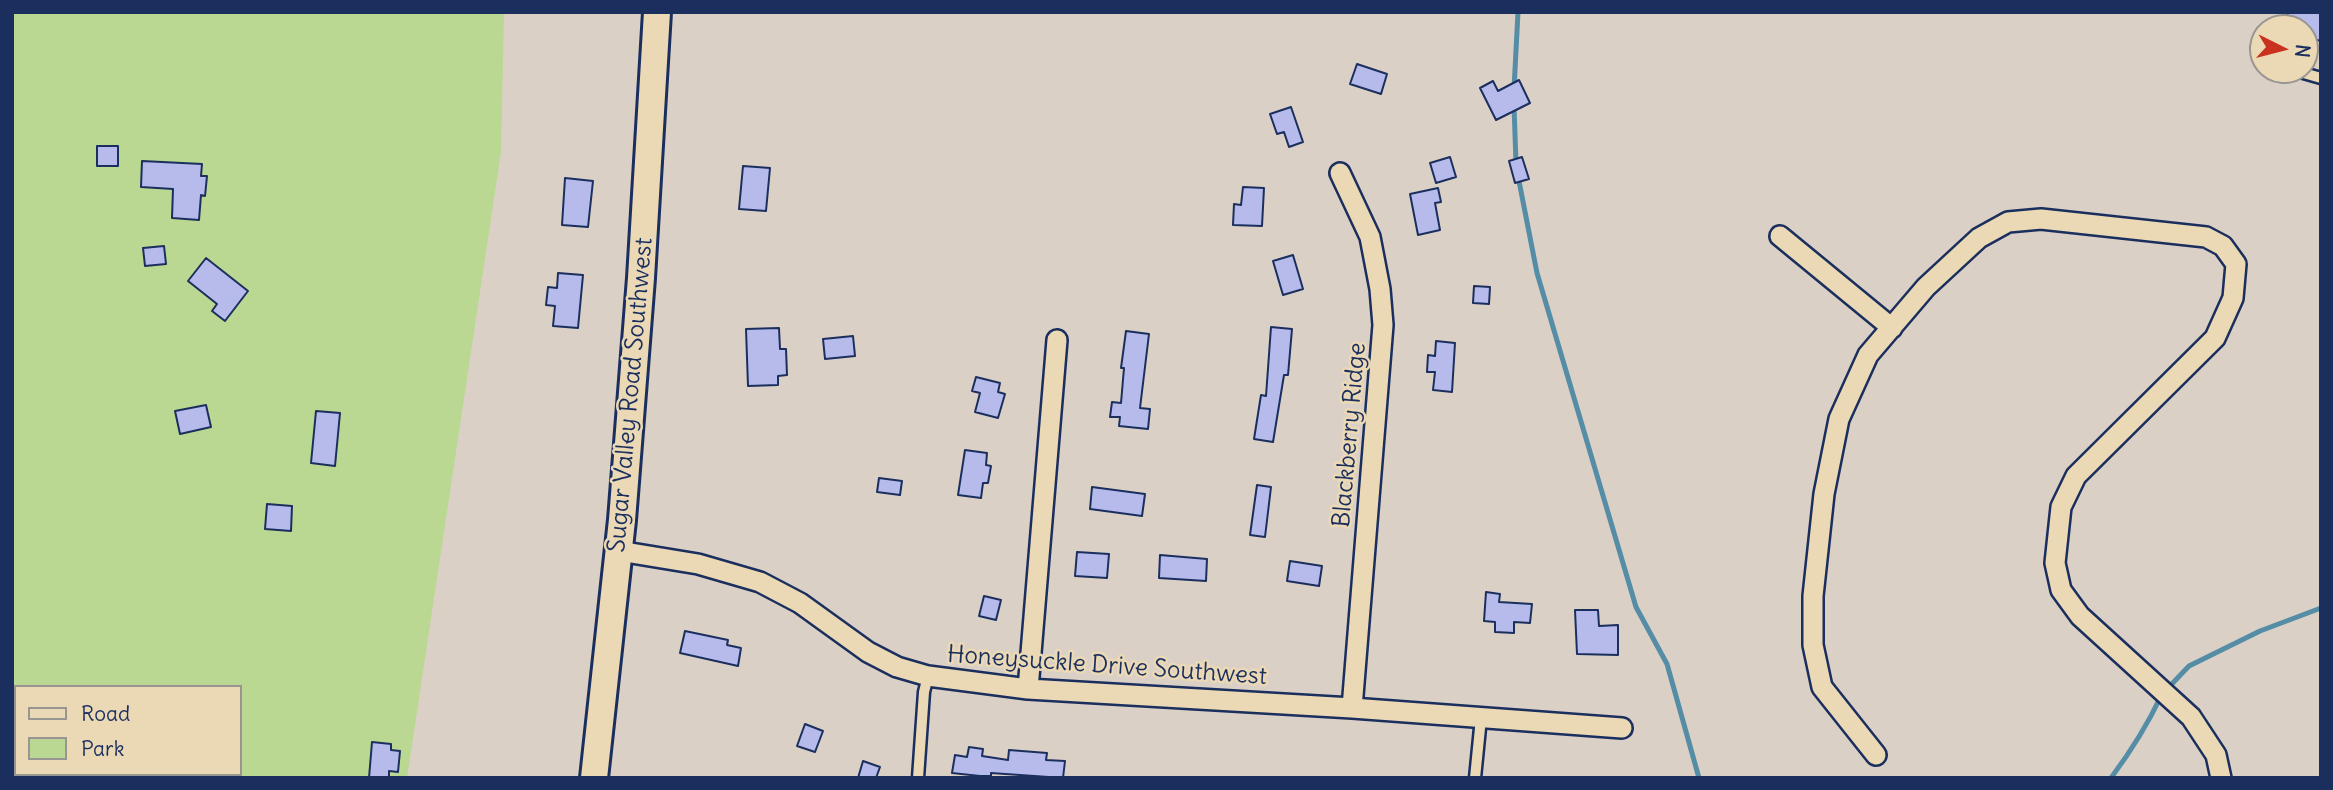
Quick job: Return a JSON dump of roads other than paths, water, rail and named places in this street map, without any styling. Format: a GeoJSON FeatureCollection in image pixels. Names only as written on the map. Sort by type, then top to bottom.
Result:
{"type":"FeatureCollection","features":[{"type":"Feature","properties":{"kind":"street","name":"Sugar Valley Road Southwest"},"geometry":{"type":"LineString","coordinates":[[594,778],[619,551],[641,278],[657,12]]}},
{"type":"Feature","properties":{"kind":"street","name":"Blackberry Ridge"},"geometry":{"type":"LineString","coordinates":[[1340,173],[1370,237],[1380,289],[1383,326],[1352,708]]}},
{"type":"Feature","properties":{"kind":"street"},"geometry":{"type":"LineString","coordinates":[[1876,755],[1822,687],[1813,645],[1814,596],[1824,494],[1839,419],[1868,355],[1926,288],[1979,238],[2008,222],[2042,219],[2206,237],[2223,246],[2236,264],[2233,298],[2215,338],[2076,476],[2061,507],[2055,563],[2061,590],[2080,616],[2191,717],[2216,755],[2221,778]]}},
{"type":"Feature","properties":{"kind":"street"},"geometry":{"type":"LineString","coordinates":[[1780,236],[1892,328]]}},
{"type":"Feature","properties":{"kind":"street"},"geometry":{"type":"LineString","coordinates":[[1028,689],[1057,340]]}},
{"type":"Feature","properties":{"kind":"street","name":"Honeysuckle Drive Southwest"},"geometry":{"type":"LineString","coordinates":[[619,551],[698,564],[760,582],[800,603],[868,652],[897,667],[928,676],[1028,689],[1352,708],[1622,728]]}},
{"type":"Feature","properties":{"kind":"lane"},"geometry":{"type":"LineString","coordinates":[[918,778],[924,692],[928,676]]}},
{"type":"Feature","properties":{"kind":"lane"},"geometry":{"type":"LineString","coordinates":[[1475,778],[1481,718]]}},
{"type":"Feature","properties":{"kind":"waterway"},"geometry":{"type":"LineString","coordinates":[[1514,89],[1518,12]]}},
{"type":"Feature","properties":{"kind":"waterway"},"geometry":{"type":"LineString","coordinates":[[1514,106],[1516,163]]}},
{"type":"Feature","properties":{"kind":"waterway"},"geometry":{"type":"LineString","coordinates":[[1518,176],[1537,273],[1636,607],[1667,664],[1699,778]]}},
{"type":"Feature","properties":{"kind":"waterway"},"geometry":{"type":"LineString","coordinates":[[2168,688],[2189,666],[2260,631],[2321,608]]}},
{"type":"Feature","properties":{"kind":"waterway"},"geometry":{"type":"LineString","coordinates":[[2111,778],[2138,738],[2161,696]]}}]}
